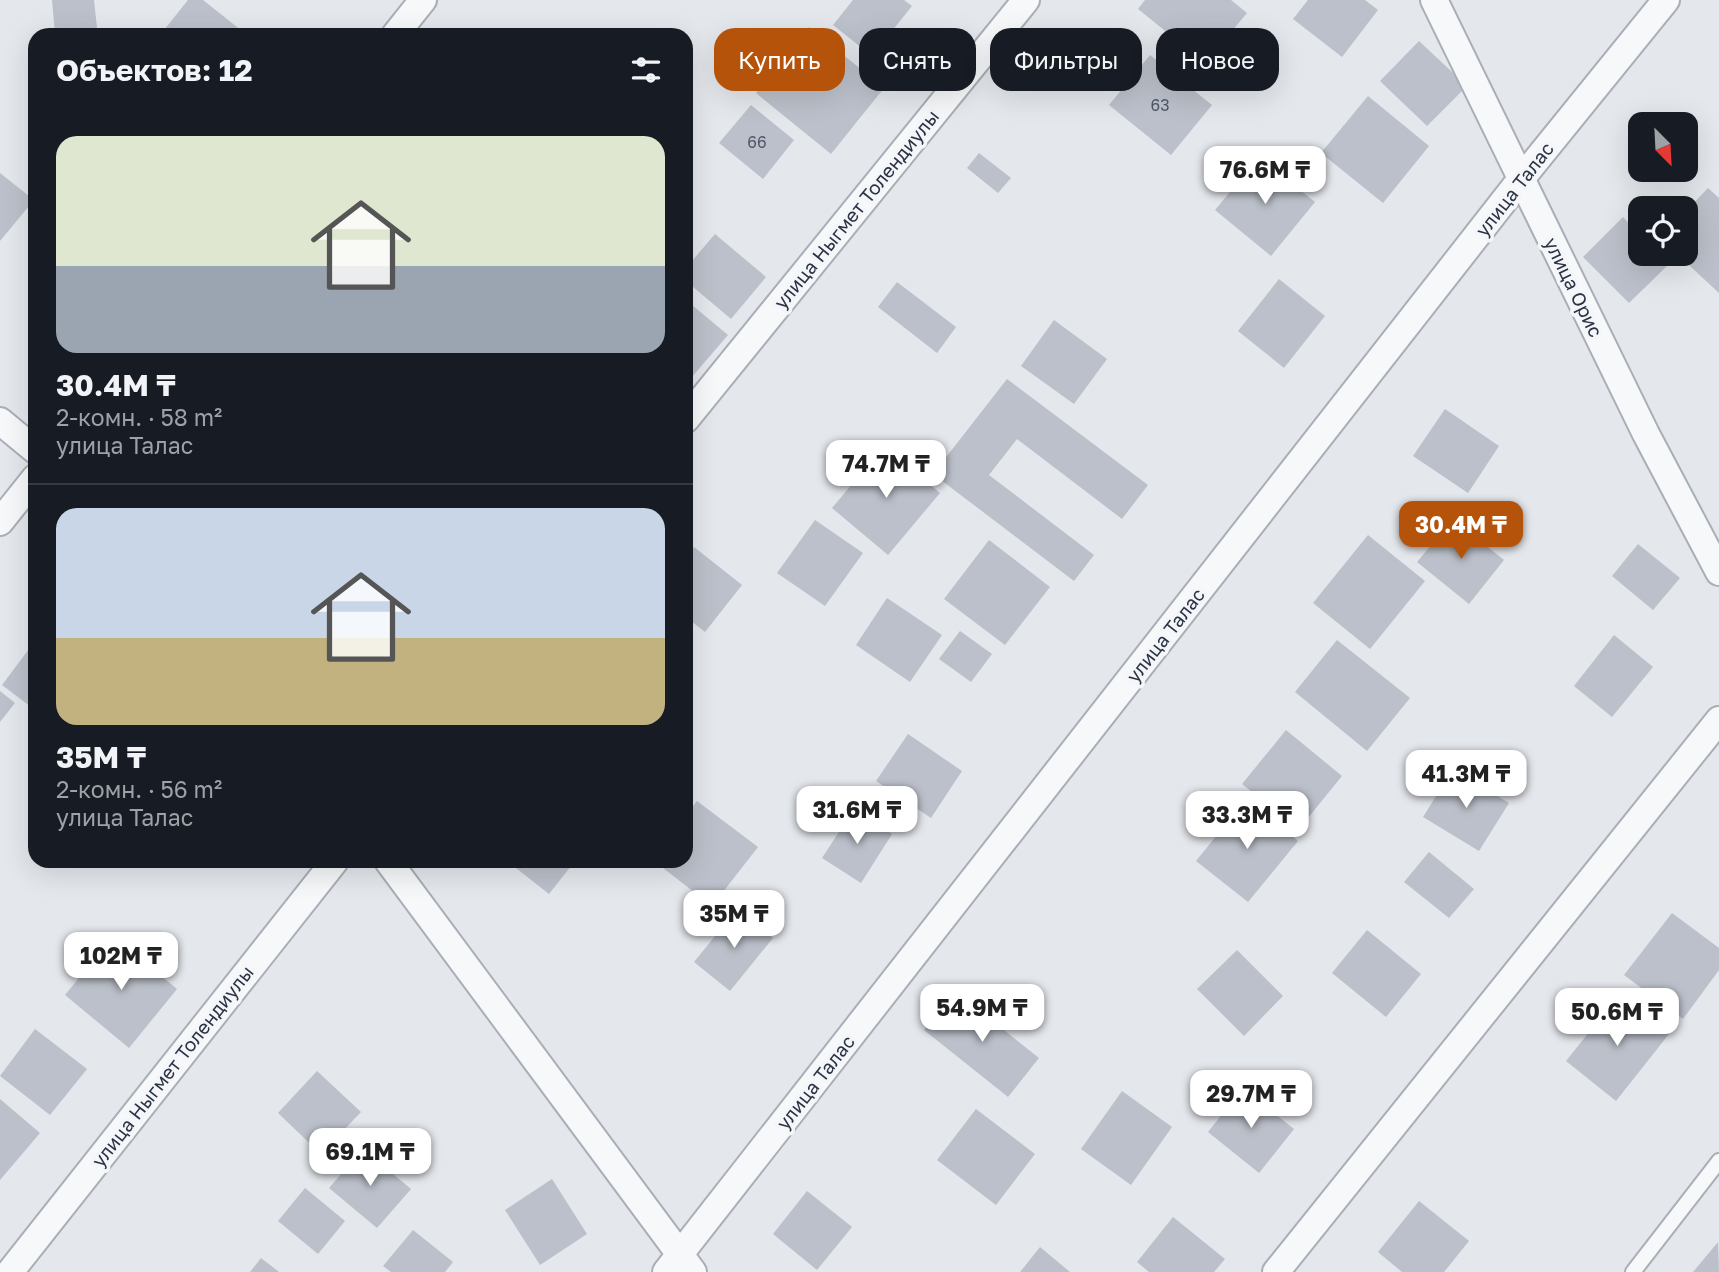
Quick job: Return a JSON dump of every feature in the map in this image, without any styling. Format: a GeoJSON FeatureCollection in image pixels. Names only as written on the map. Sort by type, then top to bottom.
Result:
{"type":"FeatureCollection","features":[{"type":"Feature","properties":{"kind":"street"},"geometry":{"type":"LineString","coordinates":[[400,28],[423,0]]}},
{"type":"Feature","properties":{"kind":"street","name":"улица Ныгмет Толендиулы"},"geometry":{"type":"LineString","coordinates":[[693,410],[1026,0]]}},
{"type":"Feature","properties":{"kind":"street","name":"улица Орис"},"geometry":{"type":"LineString","coordinates":[[1434,0],[1646,434],[1719,572]]}},
{"type":"Feature","properties":{"kind":"street","name":"улица Талас"},"geometry":{"type":"LineString","coordinates":[[680,1266],[1521,179],[1666,0]]}},
{"type":"Feature","properties":{"kind":"street"},"geometry":{"type":"LineString","coordinates":[[0,421],[28,444]]}},
{"type":"Feature","properties":{"kind":"street"},"geometry":{"type":"LineString","coordinates":[[0,522],[28,487]]}},
{"type":"Feature","properties":{"kind":"street"},"geometry":{"type":"LineString","coordinates":[[1276,1272],[1719,720]]}},
{"type":"Feature","properties":{"kind":"street","name":"улица Ныгмет Толендиулы"},"geometry":{"type":"LineString","coordinates":[[10,1272],[329,868]]}},
{"type":"Feature","properties":{"kind":"street"},"geometry":{"type":"LineString","coordinates":[[393,868],[680,1266]]}},
{"type":"Feature","properties":{"kind":"lane"},"geometry":{"type":"LineString","coordinates":[[1633,1272],[1719,1161]]}},
{"type":"Feature","properties":{"kind":"building"},"geometry":{"type":"Polygon","coordinates":[[[52,0],[94,0],[97,28],[55,28],[52,0]]]}},
{"type":"Feature","properties":{"kind":"building"},"geometry":{"type":"Polygon","coordinates":[[[188,0],[203,0],[238,28],[166,28],[188,0]]]}},
{"type":"Feature","properties":{"kind":"building"},"geometry":{"type":"Polygon","coordinates":[[[853,0],[904,0],[912,6],[894,28],[859,28],[859,46],[845,35],[845,28],[833,25],[853,0]]]}},
{"type":"Feature","properties":{"kind":"building"},"geometry":{"type":"Polygon","coordinates":[[[1145,0],[1231,0],[1247,13],[1234,28],[1162,28],[1138,9],[1145,0]]]}},
{"type":"Feature","properties":{"kind":"building"},"geometry":{"type":"Polygon","coordinates":[[[1308,0],[1365,0],[1378,10],[1342,57],[1293,19],[1308,0]]]}},
{"type":"Feature","properties":{"kind":"building"},"geometry":{"type":"Polygon","coordinates":[[[1419,41],[1467,86],[1427,126],[1380,81],[1419,41]]]}},
{"type":"Feature","properties":{"kind":"building"},"geometry":{"type":"Polygon","coordinates":[[[1150,55],[1156,60],[1156,91],[1195,91],[1212,105],[1171,155],[1109,105],[1120,91],[1142,91],[1142,65],[1150,55]]]}},
{"type":"Feature","properties":{"kind":"building"},"geometry":{"type":"Polygon","coordinates":[[[845,56],[859,68],[859,91],[882,91],[831,154],[756,93],[845,91],[845,56]]]}},
{"type":"Feature","properties":{"kind":"building"},"geometry":{"type":"Polygon","coordinates":[[[1368,96],[1429,146],[1383,203],[1321,153],[1368,96]]]}},
{"type":"Feature","properties":{"kind":"building"},"geometry":{"type":"Polygon","coordinates":[[[751,105],[794,140],[763,179],[719,143],[751,105]]]}},
{"type":"Feature","properties":{"kind":"building"},"geometry":{"type":"Polygon","coordinates":[[[979,153],[1011,178],[998,193],[967,168],[979,153]]]}},
{"type":"Feature","properties":{"kind":"building"},"geometry":{"type":"Polygon","coordinates":[[[1259,157],[1315,202],[1271,256],[1215,210],[1259,157]]]}},
{"type":"Feature","properties":{"kind":"building"},"geometry":{"type":"Polygon","coordinates":[[[0,173],[28,195],[28,207],[0,241],[0,173]]]}},
{"type":"Feature","properties":{"kind":"building"},"geometry":{"type":"Polygon","coordinates":[[[1708,188],[1719,198],[1719,293],[1690,266],[1698,266],[1698,198],[1708,188]]]}},
{"type":"Feature","properties":{"kind":"building"},"geometry":{"type":"Polygon","coordinates":[[[1623,217],[1628,222],[1628,266],[1667,266],[1629,303],[1583,257],[1623,217]]]}},
{"type":"Feature","properties":{"kind":"building"},"geometry":{"type":"Polygon","coordinates":[[[715,234],[766,277],[731,319],[693,287],[693,260],[715,234]]]}},
{"type":"Feature","properties":{"kind":"building"},"geometry":{"type":"Polygon","coordinates":[[[1279,279],[1325,316],[1284,368],[1238,331],[1279,279]]]}},
{"type":"Feature","properties":{"kind":"building"},"geometry":{"type":"Polygon","coordinates":[[[897,282],[956,327],[937,353],[878,307],[897,282]]]}},
{"type":"Feature","properties":{"kind":"building"},"geometry":{"type":"Polygon","coordinates":[[[693,306],[728,335],[693,376],[693,306]]]}},
{"type":"Feature","properties":{"kind":"building"},"geometry":{"type":"Polygon","coordinates":[[[1054,320],[1107,359],[1074,404],[1021,366],[1054,320]]]}},
{"type":"Feature","properties":{"kind":"building"},"geometry":{"type":"Polygon","coordinates":[[[1007,379],[1148,485],[1122,519],[1017,439],[989,475],[1094,555],[1074,581],[933,474],[1007,379]]]}},
{"type":"Feature","properties":{"kind":"building"},"geometry":{"type":"Polygon","coordinates":[[[1445,409],[1499,446],[1468,493],[1413,456],[1445,409]]]}},
{"type":"Feature","properties":{"kind":"building"},"geometry":{"type":"Polygon","coordinates":[[[884,446],[940,493],[888,555],[832,508],[884,446]]]}},
{"type":"Feature","properties":{"kind":"building"},"geometry":{"type":"Polygon","coordinates":[[[1453,519],[1504,560],[1469,604],[1417,562],[1453,519]]]}},
{"type":"Feature","properties":{"kind":"building"},"geometry":{"type":"Polygon","coordinates":[[[815,520],[863,553],[825,606],[777,573],[815,520]]]}},
{"type":"Feature","properties":{"kind":"building"},"geometry":{"type":"Polygon","coordinates":[[[1368,535],[1425,581],[1370,649],[1313,603],[1368,535]]]}},
{"type":"Feature","properties":{"kind":"building"},"geometry":{"type":"Polygon","coordinates":[[[989,540],[1050,587],[1005,645],[944,599],[989,540]]]}},
{"type":"Feature","properties":{"kind":"building"},"geometry":{"type":"Polygon","coordinates":[[[1638,544],[1680,578],[1653,610],[1612,576],[1638,544]]]}},
{"type":"Feature","properties":{"kind":"building"},"geometry":{"type":"Polygon","coordinates":[[[693,548],[742,585],[705,632],[693,623],[693,548]]]}},
{"type":"Feature","properties":{"kind":"building"},"geometry":{"type":"Polygon","coordinates":[[[887,598],[942,635],[910,682],[856,645],[887,598]]]}},
{"type":"Feature","properties":{"kind":"building"},"geometry":{"type":"Polygon","coordinates":[[[960,631],[992,654],[971,682],[939,659],[960,631]]]}},
{"type":"Feature","properties":{"kind":"building"},"geometry":{"type":"Polygon","coordinates":[[[1614,635],[1653,667],[1612,717],[1574,686],[1614,635]]]}},
{"type":"Feature","properties":{"kind":"building"},"geometry":{"type":"Polygon","coordinates":[[[1337,640],[1410,698],[1367,751],[1295,692],[1337,640]]]}},
{"type":"Feature","properties":{"kind":"building"},"geometry":{"type":"Polygon","coordinates":[[[28,650],[28,705],[2,685],[28,650]]]}},
{"type":"Feature","properties":{"kind":"building"},"geometry":{"type":"Polygon","coordinates":[[[0,691],[15,703],[0,722],[0,691]]]}},
{"type":"Feature","properties":{"kind":"building"},"geometry":{"type":"Polygon","coordinates":[[[1286,730],[1342,776],[1299,829],[1242,784],[1286,730]]]}},
{"type":"Feature","properties":{"kind":"building"},"geometry":{"type":"Polygon","coordinates":[[[908,734],[962,771],[931,818],[876,781],[908,734]]]}},
{"type":"Feature","properties":{"kind":"building"},"geometry":{"type":"Polygon","coordinates":[[[1453,769],[1509,803],[1479,851],[1423,817],[1453,769]]]}},
{"type":"Feature","properties":{"kind":"building"},"geometry":{"type":"Polygon","coordinates":[[[1246,799],[1298,841],[1248,902],[1196,861],[1246,799]]]}},
{"type":"Feature","properties":{"kind":"building"},"geometry":{"type":"Polygon","coordinates":[[[697,801],[758,847],[712,906],[663,868],[693,868],[693,806],[697,801]]]}},
{"type":"Feature","properties":{"kind":"building"},"geometry":{"type":"Polygon","coordinates":[[[854,809],[892,834],[861,883],[822,858],[854,809]]]}},
{"type":"Feature","properties":{"kind":"building"},"geometry":{"type":"Polygon","coordinates":[[[1429,852],[1474,889],[1449,918],[1404,882],[1429,852]]]}},
{"type":"Feature","properties":{"kind":"building"},"geometry":{"type":"Polygon","coordinates":[[[516,868],[569,868],[549,894],[516,868]]]}},
{"type":"Feature","properties":{"kind":"building"},"geometry":{"type":"Polygon","coordinates":[[[737,909],[773,938],[730,991],[694,962],[737,909]]]}},
{"type":"Feature","properties":{"kind":"building"},"geometry":{"type":"Polygon","coordinates":[[[1672,913],[1719,948],[1719,970],[1683,1019],[1624,975],[1672,913]]]}},
{"type":"Feature","properties":{"kind":"building"},"geometry":{"type":"Polygon","coordinates":[[[1367,930],[1421,974],[1386,1017],[1332,973],[1367,930]]]}},
{"type":"Feature","properties":{"kind":"building"},"geometry":{"type":"Polygon","coordinates":[[[113,936],[177,989],[129,1048],[65,995],[113,936]]]}},
{"type":"Feature","properties":{"kind":"building"},"geometry":{"type":"Polygon","coordinates":[[[1237,950],[1283,996],[1244,1036],[1197,989],[1237,950]]]}},
{"type":"Feature","properties":{"kind":"building"},"geometry":{"type":"Polygon","coordinates":[[[955,991],[1039,1058],[1008,1097],[924,1030],[955,991]]]}},
{"type":"Feature","properties":{"kind":"building"},"geometry":{"type":"Polygon","coordinates":[[[1619,995],[1669,1034],[1616,1101],[1566,1061],[1619,995]]]}},
{"type":"Feature","properties":{"kind":"building"},"geometry":{"type":"Polygon","coordinates":[[[35,1029],[87,1069],[50,1115],[0,1076],[35,1029]]]}},
{"type":"Feature","properties":{"kind":"building"},"geometry":{"type":"Polygon","coordinates":[[[317,1071],[361,1112],[321,1154],[278,1113],[317,1071]]]}},
{"type":"Feature","properties":{"kind":"building"},"geometry":{"type":"Polygon","coordinates":[[[1243,1088],[1294,1129],[1259,1173],[1208,1132],[1243,1088]]]}},
{"type":"Feature","properties":{"kind":"building"},"geometry":{"type":"Polygon","coordinates":[[[1122,1091],[1172,1127],[1131,1185],[1081,1149],[1122,1091]]]}},
{"type":"Feature","properties":{"kind":"building"},"geometry":{"type":"Polygon","coordinates":[[[0,1099],[40,1133],[0,1180],[0,1099]]]}},
{"type":"Feature","properties":{"kind":"building"},"geometry":{"type":"Polygon","coordinates":[[[976,1109],[1035,1154],[996,1205],[937,1160],[976,1109]]]}},
{"type":"Feature","properties":{"kind":"building"},"geometry":{"type":"Polygon","coordinates":[[[363,1149],[411,1189],[377,1228],[329,1188],[363,1149]]]}},
{"type":"Feature","properties":{"kind":"building"},"geometry":{"type":"Polygon","coordinates":[[[552,1179],[587,1234],[540,1265],[505,1210],[552,1179]]]}},
{"type":"Feature","properties":{"kind":"building"},"geometry":{"type":"Polygon","coordinates":[[[305,1188],[345,1221],[318,1254],[278,1221],[305,1188]]]}},
{"type":"Feature","properties":{"kind":"building"},"geometry":{"type":"Polygon","coordinates":[[[807,1191],[852,1227],[817,1270],[773,1234],[807,1191]]]}},
{"type":"Feature","properties":{"kind":"building"},"geometry":{"type":"Polygon","coordinates":[[[1419,1201],[1469,1241],[1444,1272],[1402,1272],[1378,1252],[1419,1201]]]}},
{"type":"Feature","properties":{"kind":"building"},"geometry":{"type":"Polygon","coordinates":[[[1173,1217],[1225,1259],[1214,1272],[1149,1272],[1137,1262],[1173,1217]]]}},
{"type":"Feature","properties":{"kind":"building"},"geometry":{"type":"Polygon","coordinates":[[[413,1230],[453,1262],[445,1272],[391,1272],[383,1266],[413,1230]]]}},
{"type":"Feature","properties":{"kind":"building"},"geometry":{"type":"Polygon","coordinates":[[[1718,1242],[1719,1272],[1693,1272],[1718,1242]]]}},
{"type":"Feature","properties":{"kind":"building"},"geometry":{"type":"Polygon","coordinates":[[[1040,1247],[1070,1272],[1020,1272],[1040,1247]]]}},
{"type":"Feature","properties":{"kind":"building"},"geometry":{"type":"Polygon","coordinates":[[[261,1258],[279,1272],[250,1272],[261,1258]]]}}]}
